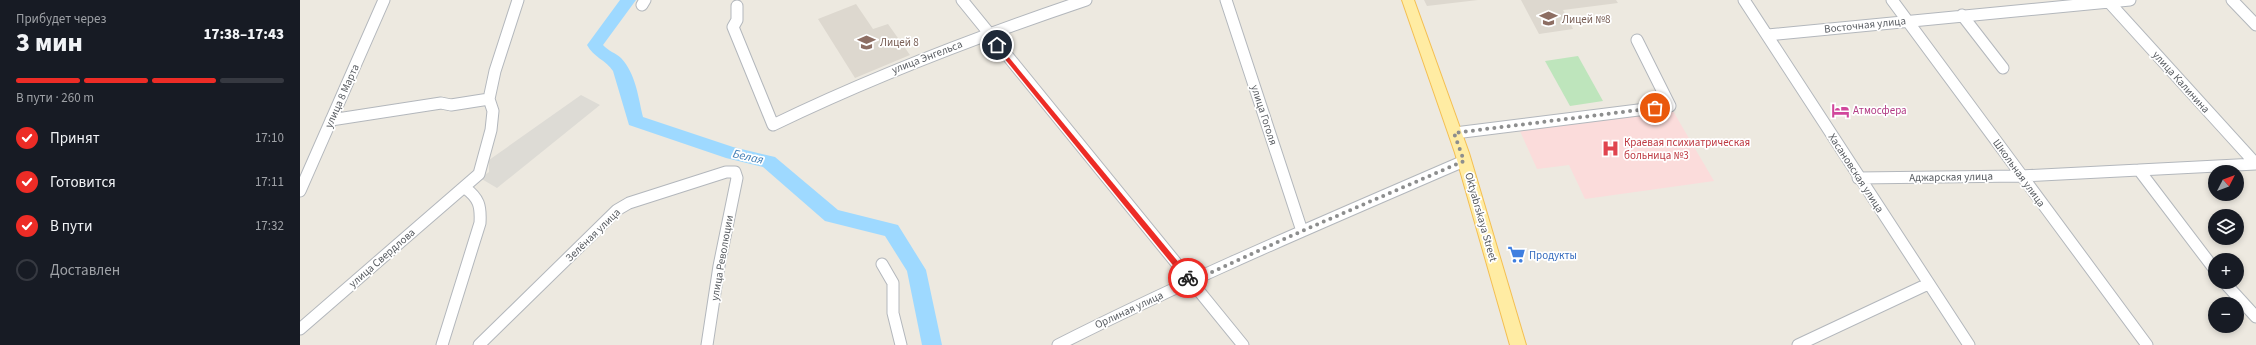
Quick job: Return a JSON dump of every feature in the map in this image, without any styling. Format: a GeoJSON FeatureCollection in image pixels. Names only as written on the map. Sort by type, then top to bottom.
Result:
{"type":"FeatureCollection","features":[{"type":"Feature","properties":{"kind":"main road","name":"Oktyabrskaya Street"},"geometry":{"type":"LineString","coordinates":[[1408,0],[1464,161],[1518,345]]}},
{"type":"Feature","properties":{"kind":"street","name":"улица 8 Марта"},"geometry":{"type":"LineString","coordinates":[[300,191],[384,0]]}},
{"type":"Feature","properties":{"kind":"street"},"geometry":{"type":"LineString","coordinates":[[331,120],[441,103],[451,105],[489,99],[508,26],[518,0]]}},
{"type":"Feature","properties":{"kind":"street"},"geometry":{"type":"LineString","coordinates":[[962,0],[987,33],[1243,345]]}},
{"type":"Feature","properties":{"kind":"street","name":"улица Энгельса"},"geometry":{"type":"LineString","coordinates":[[737,6],[737,20],[733,27],[773,125],[852,86],[987,33],[1086,0]]}},
{"type":"Feature","properties":{"kind":"street","name":"улица Гоголя"},"geometry":{"type":"LineString","coordinates":[[1226,0],[1302,231]]}},
{"type":"Feature","properties":{"kind":"street","name":"Хасановская улица"},"geometry":{"type":"LineString","coordinates":[[1744,0],[1768,35],[1858,178],[1969,345]]}},
{"type":"Feature","properties":{"kind":"street","name":"Школьная улица"},"geometry":{"type":"LineString","coordinates":[[1892,0],[2147,345]]}},
{"type":"Feature","properties":{"kind":"street","name":"Восточная улица"},"geometry":{"type":"LineString","coordinates":[[1768,35],[1907,20],[2130,0]]}},
{"type":"Feature","properties":{"kind":"street"},"geometry":{"type":"LineString","coordinates":[[2232,0],[2256,25]]}},
{"type":"Feature","properties":{"kind":"street","name":"улица Калинина"},"geometry":{"type":"LineString","coordinates":[[2107,1],[2256,164]]}},
{"type":"Feature","properties":{"kind":"street"},"geometry":{"type":"LineString","coordinates":[[1962,15],[2003,68]]}},
{"type":"Feature","properties":{"kind":"street"},"geometry":{"type":"LineString","coordinates":[[1454,133],[1670,106],[1636,40]]}},
{"type":"Feature","properties":{"kind":"street","name":"улица Свердлова"},"geometry":{"type":"LineString","coordinates":[[300,329],[465,188],[479,174],[485,156],[493,111],[489,99]]}},
{"type":"Feature","properties":{"kind":"street","name":"Орлиная улица"},"geometry":{"type":"LineString","coordinates":[[1058,345],[1119,314],[1302,231],[1464,161]]}},
{"type":"Feature","properties":{"kind":"street","name":"Аджарская улица"},"geometry":{"type":"LineString","coordinates":[[1858,178],[2021,176],[2256,164]]}},
{"type":"Feature","properties":{"kind":"street"},"geometry":{"type":"LineString","coordinates":[[2139,170],[2208,261]]}},
{"type":"Feature","properties":{"kind":"street","name":"Зелёная улица"},"geometry":{"type":"LineString","coordinates":[[479,345],[576,252],[617,210],[629,203],[726,172],[735,172]]}},
{"type":"Feature","properties":{"kind":"street","name":"улица Революции"},"geometry":{"type":"LineString","coordinates":[[707,345],[719,266],[737,178],[735,172]]}},
{"type":"Feature","properties":{"kind":"street"},"geometry":{"type":"LineString","coordinates":[[442,345],[480,223],[482,206],[474,194],[465,188]]}},
{"type":"Feature","properties":{"kind":"street"},"geometry":{"type":"LineString","coordinates":[[882,264],[893,283],[893,314],[901,345]]}},
{"type":"Feature","properties":{"kind":"street"},"geometry":{"type":"LineString","coordinates":[[1798,345],[1928,284]]}},
{"type":"Feature","properties":{"kind":"street"},"geometry":{"type":"LineString","coordinates":[[2230,289],[2256,317]]}},
{"type":"Feature","properties":{"kind":"shaded area"},"geometry":{"type":"Polygon","coordinates":[[[1424,0],[1478,0],[1427,6],[1424,0]]]}},
{"type":"Feature","properties":{"kind":"shaded area","name":"Лицей №8"},"geometry":{"type":"Polygon","coordinates":[[[1521,0],[1616,0],[1618,3],[1563,10],[1573,29],[1539,34],[1521,0]]]}},
{"type":"Feature","properties":{"kind":"shaded area","name":"Лицей 8"},"geometry":{"type":"Polygon","coordinates":[[[856,4],[873,29],[888,24],[910,55],[855,78],[818,19],[856,4]]]}},
{"type":"Feature","properties":{"kind":"shaded area"},"geometry":{"type":"Polygon","coordinates":[[[581,95],[600,105],[497,188],[480,178],[489,172],[489,160],[581,95]]]}},
{"type":"Feature","properties":{"kind":"shaded area","name":"Краевая психиатрическая больница №3"},"geometry":{"type":"Polygon","coordinates":[[[1673,111],[1714,181],[1585,199],[1569,165],[1537,169],[1520,131],[1673,111]]]}},
{"type":"Feature","properties":{"kind":"green space"},"geometry":{"type":"Polygon","coordinates":[[[1578,56],[1603,101],[1570,106],[1545,61],[1578,56]]]}},
{"type":"Feature","properties":{"kind":"waterway","name":"Белая"},"geometry":{"type":"LineString","coordinates":[[628,0],[595,45],[599,51],[616,63],[624,76],[635,121],[732,153],[769,162],[832,216],[891,230],[916,270],[932,345]]}},
{"type":"Feature","properties":{"kind":"way so far"},"geometry":{"type":"LineString","coordinates":[[1188,278],[1190,282],[1302,231],[1464,161],[1454,133],[1655,108]]}},
{"type":"Feature","properties":{"kind":"place","name":"Лицей №8"},"geometry":{"type":"Point","coordinates":[1549,19]}},
{"type":"Feature","properties":{"kind":"place","name":"Лицей 8"},"geometry":{"type":"Point","coordinates":[867,42]}},
{"type":"Feature","properties":{"kind":"place","name":"Атмосфера"},"geometry":{"type":"Point","coordinates":[1840,110]}},
{"type":"Feature","properties":{"kind":"place","name":"Краевая психиатрическая больница №3"},"geometry":{"type":"Point","coordinates":[1611,148]}},
{"type":"Feature","properties":{"kind":"place","name":"Продукты"},"geometry":{"type":"Point","coordinates":[1516,255]}},
{"type":"Feature","properties":{"kind":"route"},"geometry":{"type":"LineString","coordinates":[[997,45],[1188,278]]}}]}
